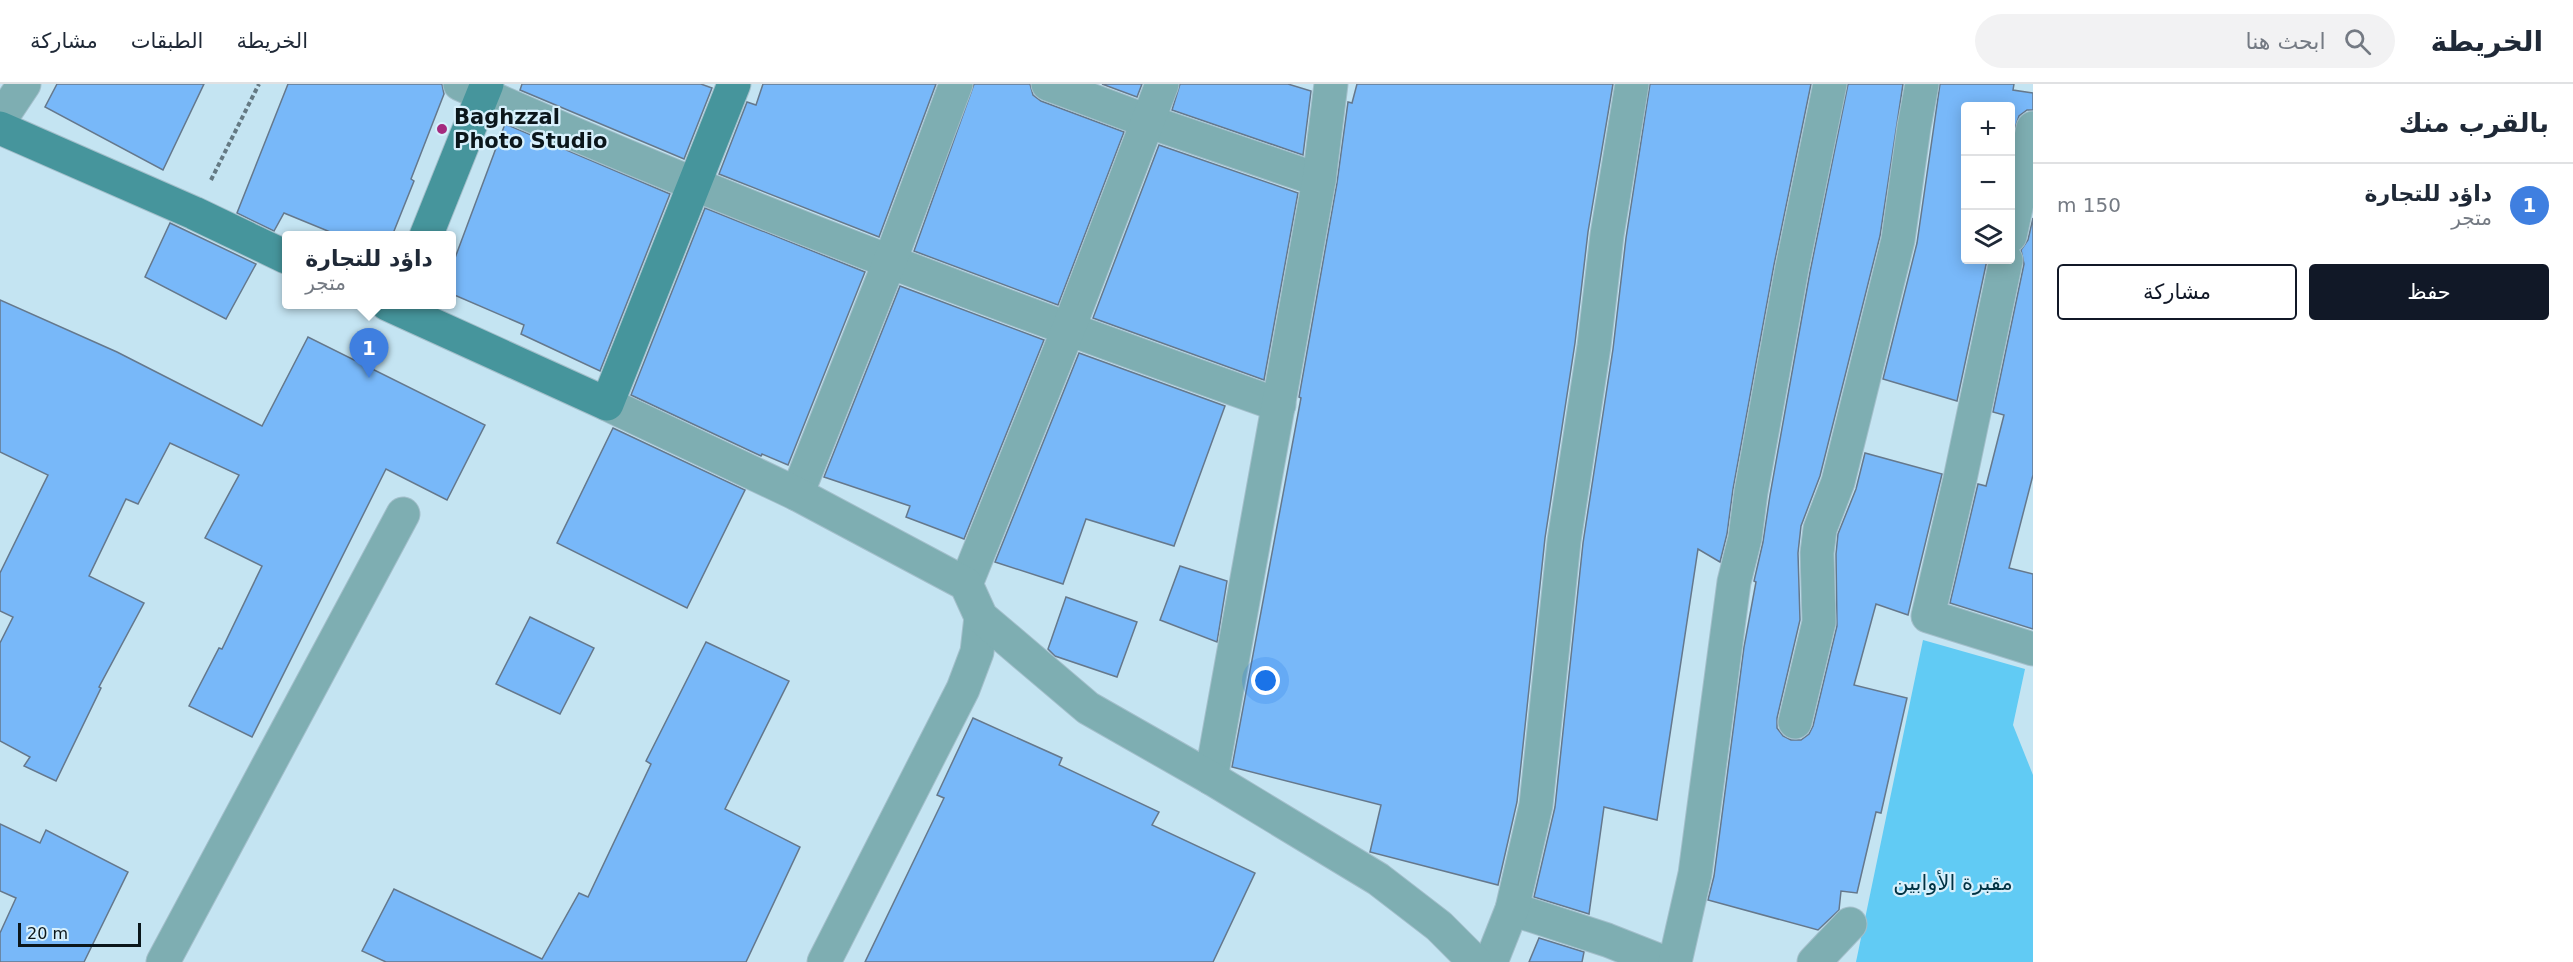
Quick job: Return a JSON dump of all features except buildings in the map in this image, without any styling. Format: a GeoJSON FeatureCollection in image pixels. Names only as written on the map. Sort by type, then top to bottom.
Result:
{"type":"FeatureCollection","features":[{"type":"Feature","properties":{"kind":"main road"},"geometry":{"type":"LineString","coordinates":[[400,309],[607,404],[734,84]]}},
{"type":"Feature","properties":{"kind":"main road"},"geometry":{"type":"LineString","coordinates":[[428,231],[477,87]]}},
{"type":"Feature","properties":{"kind":"main road"},"geometry":{"type":"LineString","coordinates":[[0,128],[194,213],[282,255]]}},
{"type":"Feature","properties":{"kind":"street"},"geometry":{"type":"LineString","coordinates":[[0,120],[24,84]]}},
{"type":"Feature","properties":{"kind":"street"},"geometry":{"type":"LineString","coordinates":[[798,494],[890,261],[956,84]]}},
{"type":"Feature","properties":{"kind":"street"},"geometry":{"type":"LineString","coordinates":[[1048,84],[1318,180]]}},
{"type":"Feature","properties":{"kind":"street"},"geometry":{"type":"LineString","coordinates":[[966,584],[1068,330],[1162,84]]}},
{"type":"Feature","properties":{"kind":"street"},"geometry":{"type":"LineString","coordinates":[[1211,778],[1318,180],[1331,84]]}},
{"type":"Feature","properties":{"kind":"street"},"geometry":{"type":"LineString","coordinates":[[1491,962],[1512,909],[1536,805],[1564,541],[1607,235],[1632,84]]}},
{"type":"Feature","properties":{"kind":"street"},"geometry":{"type":"LineString","coordinates":[[1675,962],[1695,874],[1734,582],[1745,538],[1751,492],[1790,279],[1830,84]]}},
{"type":"Feature","properties":{"kind":"street"},"geometry":{"type":"LineString","coordinates":[[1795,722],[1819,622],[1817,553],[1820,530],[1838,482],[1898,240],[1922,84]]}},
{"type":"Feature","properties":{"kind":"street"},"geometry":{"type":"LineString","coordinates":[[477,87],[695,183],[890,261],[1068,330],[1279,405]]}},
{"type":"Feature","properties":{"kind":"street"},"geometry":{"type":"LineString","coordinates":[[2015,213],[2033,128]]}},
{"type":"Feature","properties":{"kind":"street"},"geometry":{"type":"LineString","coordinates":[[2005,264],[1929,616],[2033,649]]}},
{"type":"Feature","properties":{"kind":"street"},"geometry":{"type":"LineString","coordinates":[[607,404],[798,494],[966,584],[981,617],[1088,708],[1211,778],[1378,879],[1439,926],[1475,962]]}},
{"type":"Feature","properties":{"kind":"street"},"geometry":{"type":"LineString","coordinates":[[163,962],[404,514]]}},
{"type":"Feature","properties":{"kind":"street"},"geometry":{"type":"LineString","coordinates":[[824,962],[963,689],[977,652],[981,617]]}},
{"type":"Feature","properties":{"kind":"street"},"geometry":{"type":"LineString","coordinates":[[1512,909],[1607,940],[1663,962]]}},
{"type":"Feature","properties":{"kind":"street"},"geometry":{"type":"LineString","coordinates":[[1814,962],[1850,924]]}},
{"type":"Feature","properties":{"kind":"path"},"geometry":{"type":"LineString","coordinates":[[194,213],[259,84]]}},
{"type":"Feature","properties":{"kind":"green space","name":"مقبرة الأوابين"},"geometry":{"type":"Polygon","coordinates":[[[1923,640],[2025,669],[2013,725],[2033,775],[2033,962],[1856,962],[1923,640]]]}},
{"type":"Feature","properties":{"kind":"place","name":"Baghzzal Photo Studio"},"geometry":{"type":"Point","coordinates":[442,129]}},
{"type":"Feature","properties":{"kind":"place","name":"داؤد للتجارة"},"geometry":{"type":"Point","coordinates":[369,378]}}]}
